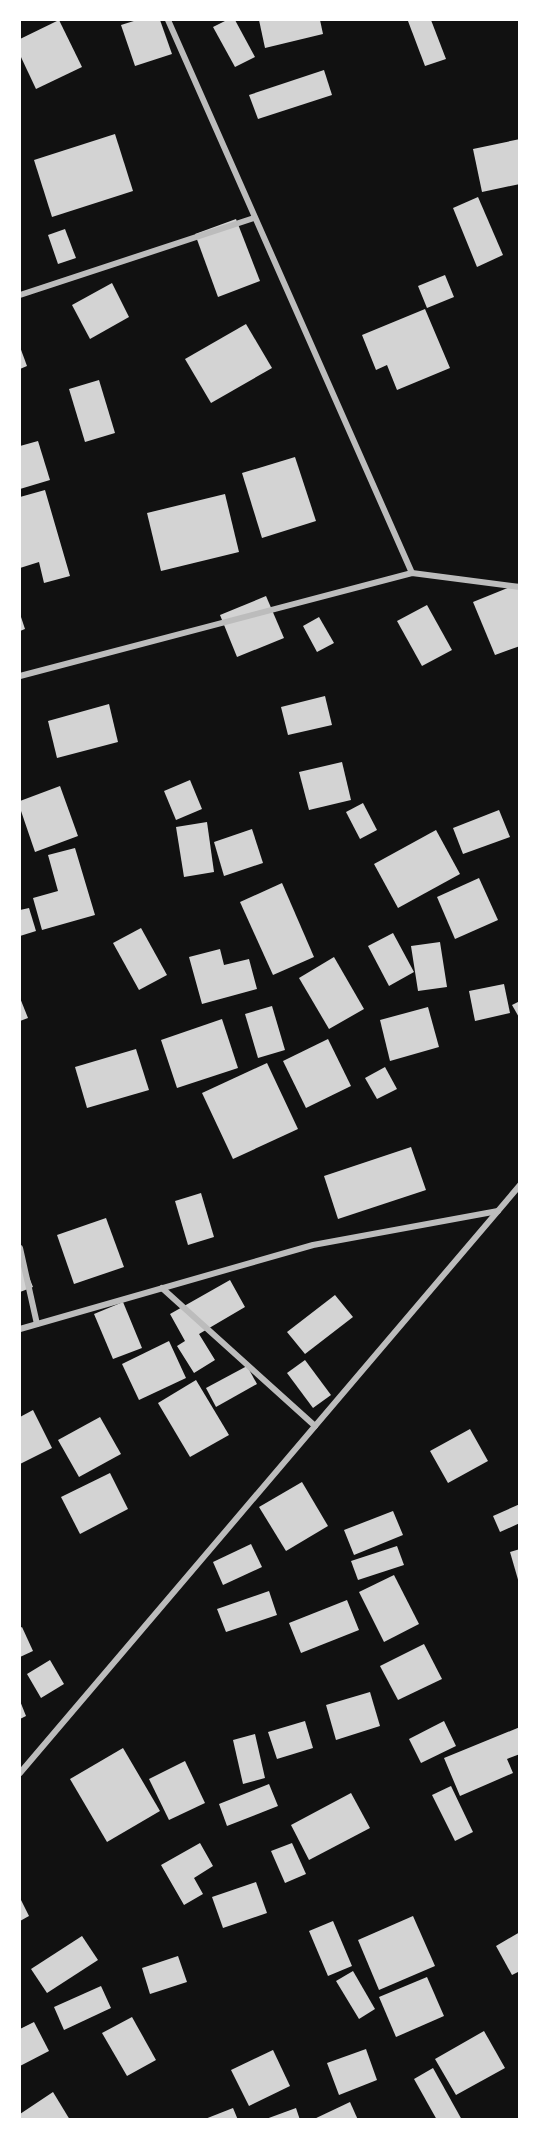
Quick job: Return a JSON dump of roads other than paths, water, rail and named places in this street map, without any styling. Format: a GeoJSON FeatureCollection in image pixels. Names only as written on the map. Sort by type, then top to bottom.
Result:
{"type":"FeatureCollection","features":[{"type":"Feature","properties":{"kind":"street"},"geometry":{"type":"LineString","coordinates":[[168,20],[412,573]]}},
{"type":"Feature","properties":{"kind":"street"},"geometry":{"type":"LineString","coordinates":[[20,295],[254,218]]}},
{"type":"Feature","properties":{"kind":"street"},"geometry":{"type":"LineString","coordinates":[[20,676],[412,573],[519,587]]}},
{"type":"Feature","properties":{"kind":"street"},"geometry":{"type":"LineString","coordinates":[[20,1773],[519,1185]]}},
{"type":"Feature","properties":{"kind":"street"},"geometry":{"type":"LineString","coordinates":[[20,1329],[313,1245],[499,1211]]}},
{"type":"Feature","properties":{"kind":"street"},"geometry":{"type":"LineString","coordinates":[[20,1248],[37,1324]]}},
{"type":"Feature","properties":{"kind":"street"},"geometry":{"type":"LineString","coordinates":[[162,1288],[315,1426]]}}]}
